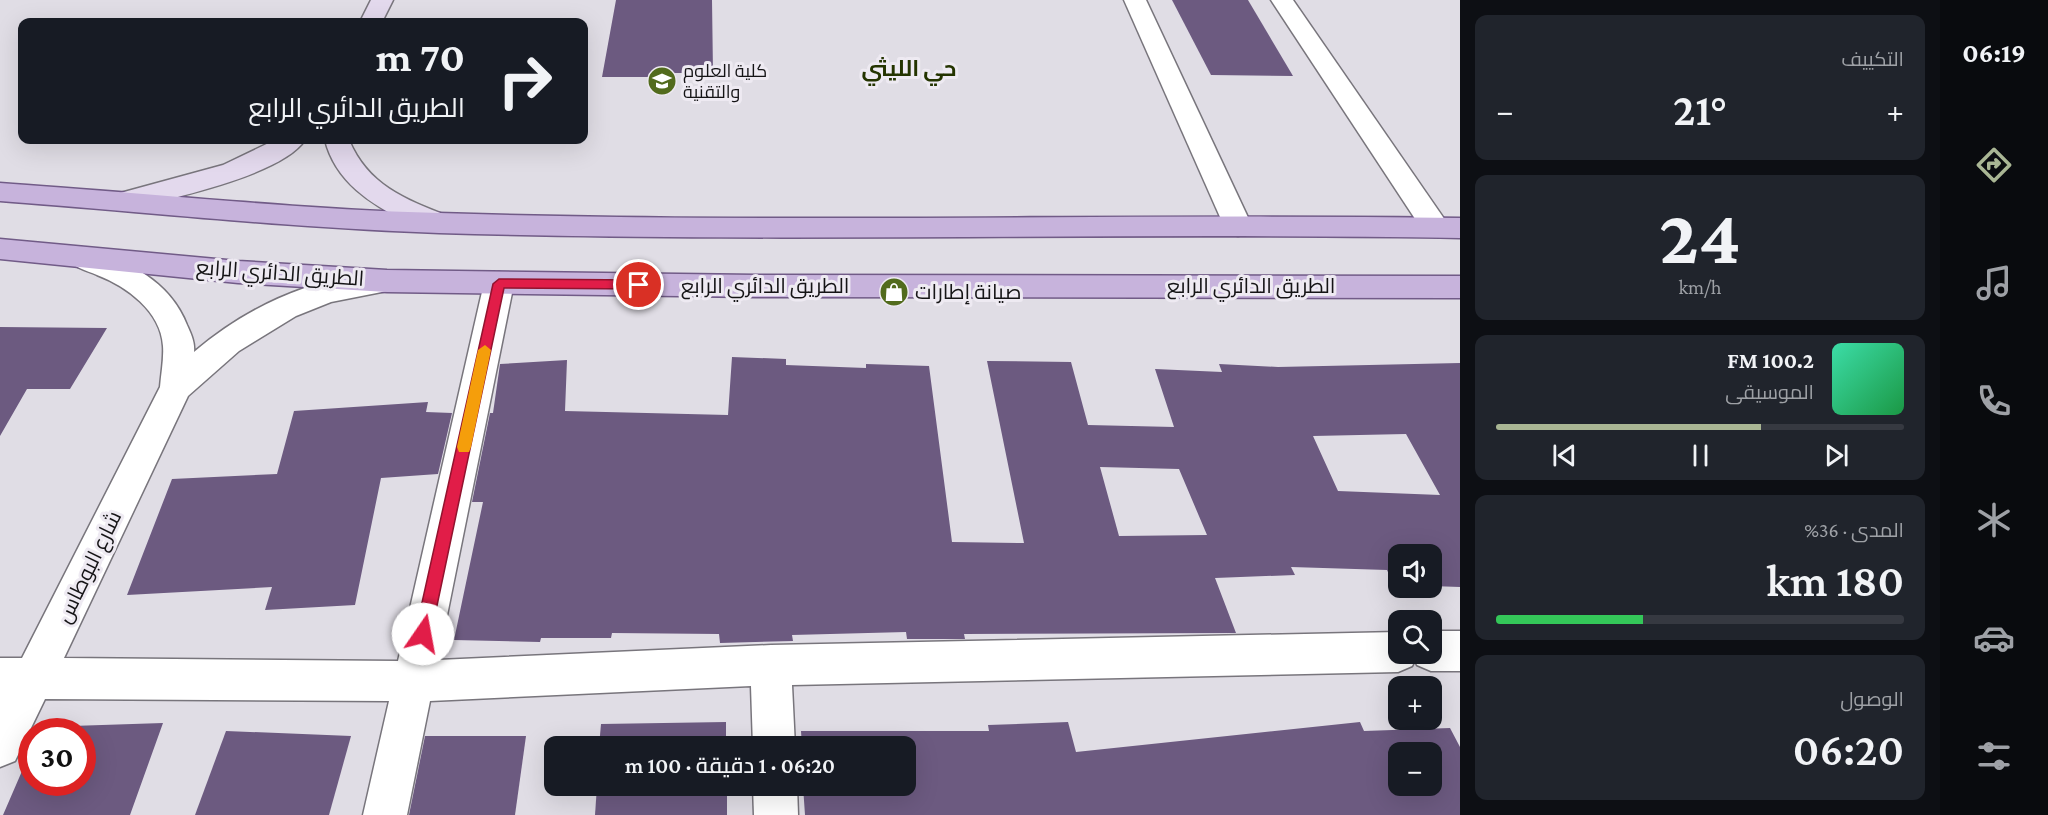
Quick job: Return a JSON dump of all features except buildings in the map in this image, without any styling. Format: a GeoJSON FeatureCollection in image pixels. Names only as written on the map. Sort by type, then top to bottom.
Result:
{"type":"FeatureCollection","features":[{"type":"Feature","properties":{"kind":"main road"},"geometry":{"type":"LineString","coordinates":[[0,192],[272,215],[438,222],[748,227],[1447,227]]}},
{"type":"Feature","properties":{"kind":"main road","name":"الطريق الدائري الرابع"},"geometry":{"type":"LineString","coordinates":[[0,249],[238,272],[387,281],[499,284],[1460,286]]}},
{"type":"Feature","properties":{"kind":"street"},"geometry":{"type":"LineString","coordinates":[[373,18],[382,0]]}},
{"type":"Feature","properties":{"kind":"street"},"geometry":{"type":"LineString","coordinates":[[1135,0],[1238,226]]}},
{"type":"Feature","properties":{"kind":"street"},"geometry":{"type":"LineString","coordinates":[[1282,0],[1447,227]]}},
{"type":"Feature","properties":{"kind":"street"},"geometry":{"type":"LineString","coordinates":[[123,201],[212,179],[252,163],[285,144]]}},
{"type":"Feature","properties":{"kind":"street"},"geometry":{"type":"LineString","coordinates":[[338,144],[350,170],[372,191],[401,208],[438,222]]}},
{"type":"Feature","properties":{"kind":"street"},"geometry":{"type":"LineString","coordinates":[[81,257],[120,272],[148,290],[168,315],[178,344],[176,387]]}},
{"type":"Feature","properties":{"kind":"street"},"geometry":{"type":"LineString","coordinates":[[176,387],[210,354],[250,327],[287,307],[328,292],[387,281]]}},
{"type":"Feature","properties":{"kind":"street"},"geometry":{"type":"LineString","coordinates":[[385,815],[499,284]]}},
{"type":"Feature","properties":{"kind":"street","name":"شارع البوطاس"},"geometry":{"type":"LineString","coordinates":[[0,746],[17,678],[176,387]]}},
{"type":"Feature","properties":{"kind":"street"},"geometry":{"type":"LineString","coordinates":[[1442,651],[1460,651]]}},
{"type":"Feature","properties":{"kind":"street"},"geometry":{"type":"LineString","coordinates":[[17,678],[413,681],[771,665],[1388,652]]}},
{"type":"Feature","properties":{"kind":"street"},"geometry":{"type":"LineString","coordinates":[[771,665],[774,736]]}},
{"type":"Feature","properties":{"kind":"street"},"geometry":{"type":"LineString","coordinates":[[775,796],[776,815]]}},
{"type":"Feature","properties":{"kind":"slow traffic"},"geometry":{"type":"LineString","coordinates":[[464,447],[485,350]]}},
{"type":"Feature","properties":{"kind":"place","name":"كلية العلوم والتقنية"},"geometry":{"type":"Point","coordinates":[662,81]}},
{"type":"Feature","properties":{"kind":"place","name":"صيانة إطارات"},"geometry":{"type":"Point","coordinates":[894,292]}},
{"type":"Feature","properties":{"kind":"district","name":"حي الليثي"},"geometry":{"type":"Point","coordinates":[909,68]}},
{"type":"Feature","properties":{"kind":"route"},"geometry":{"type":"LineString","coordinates":[[423,634],[499,284],[639,285]]}}]}
